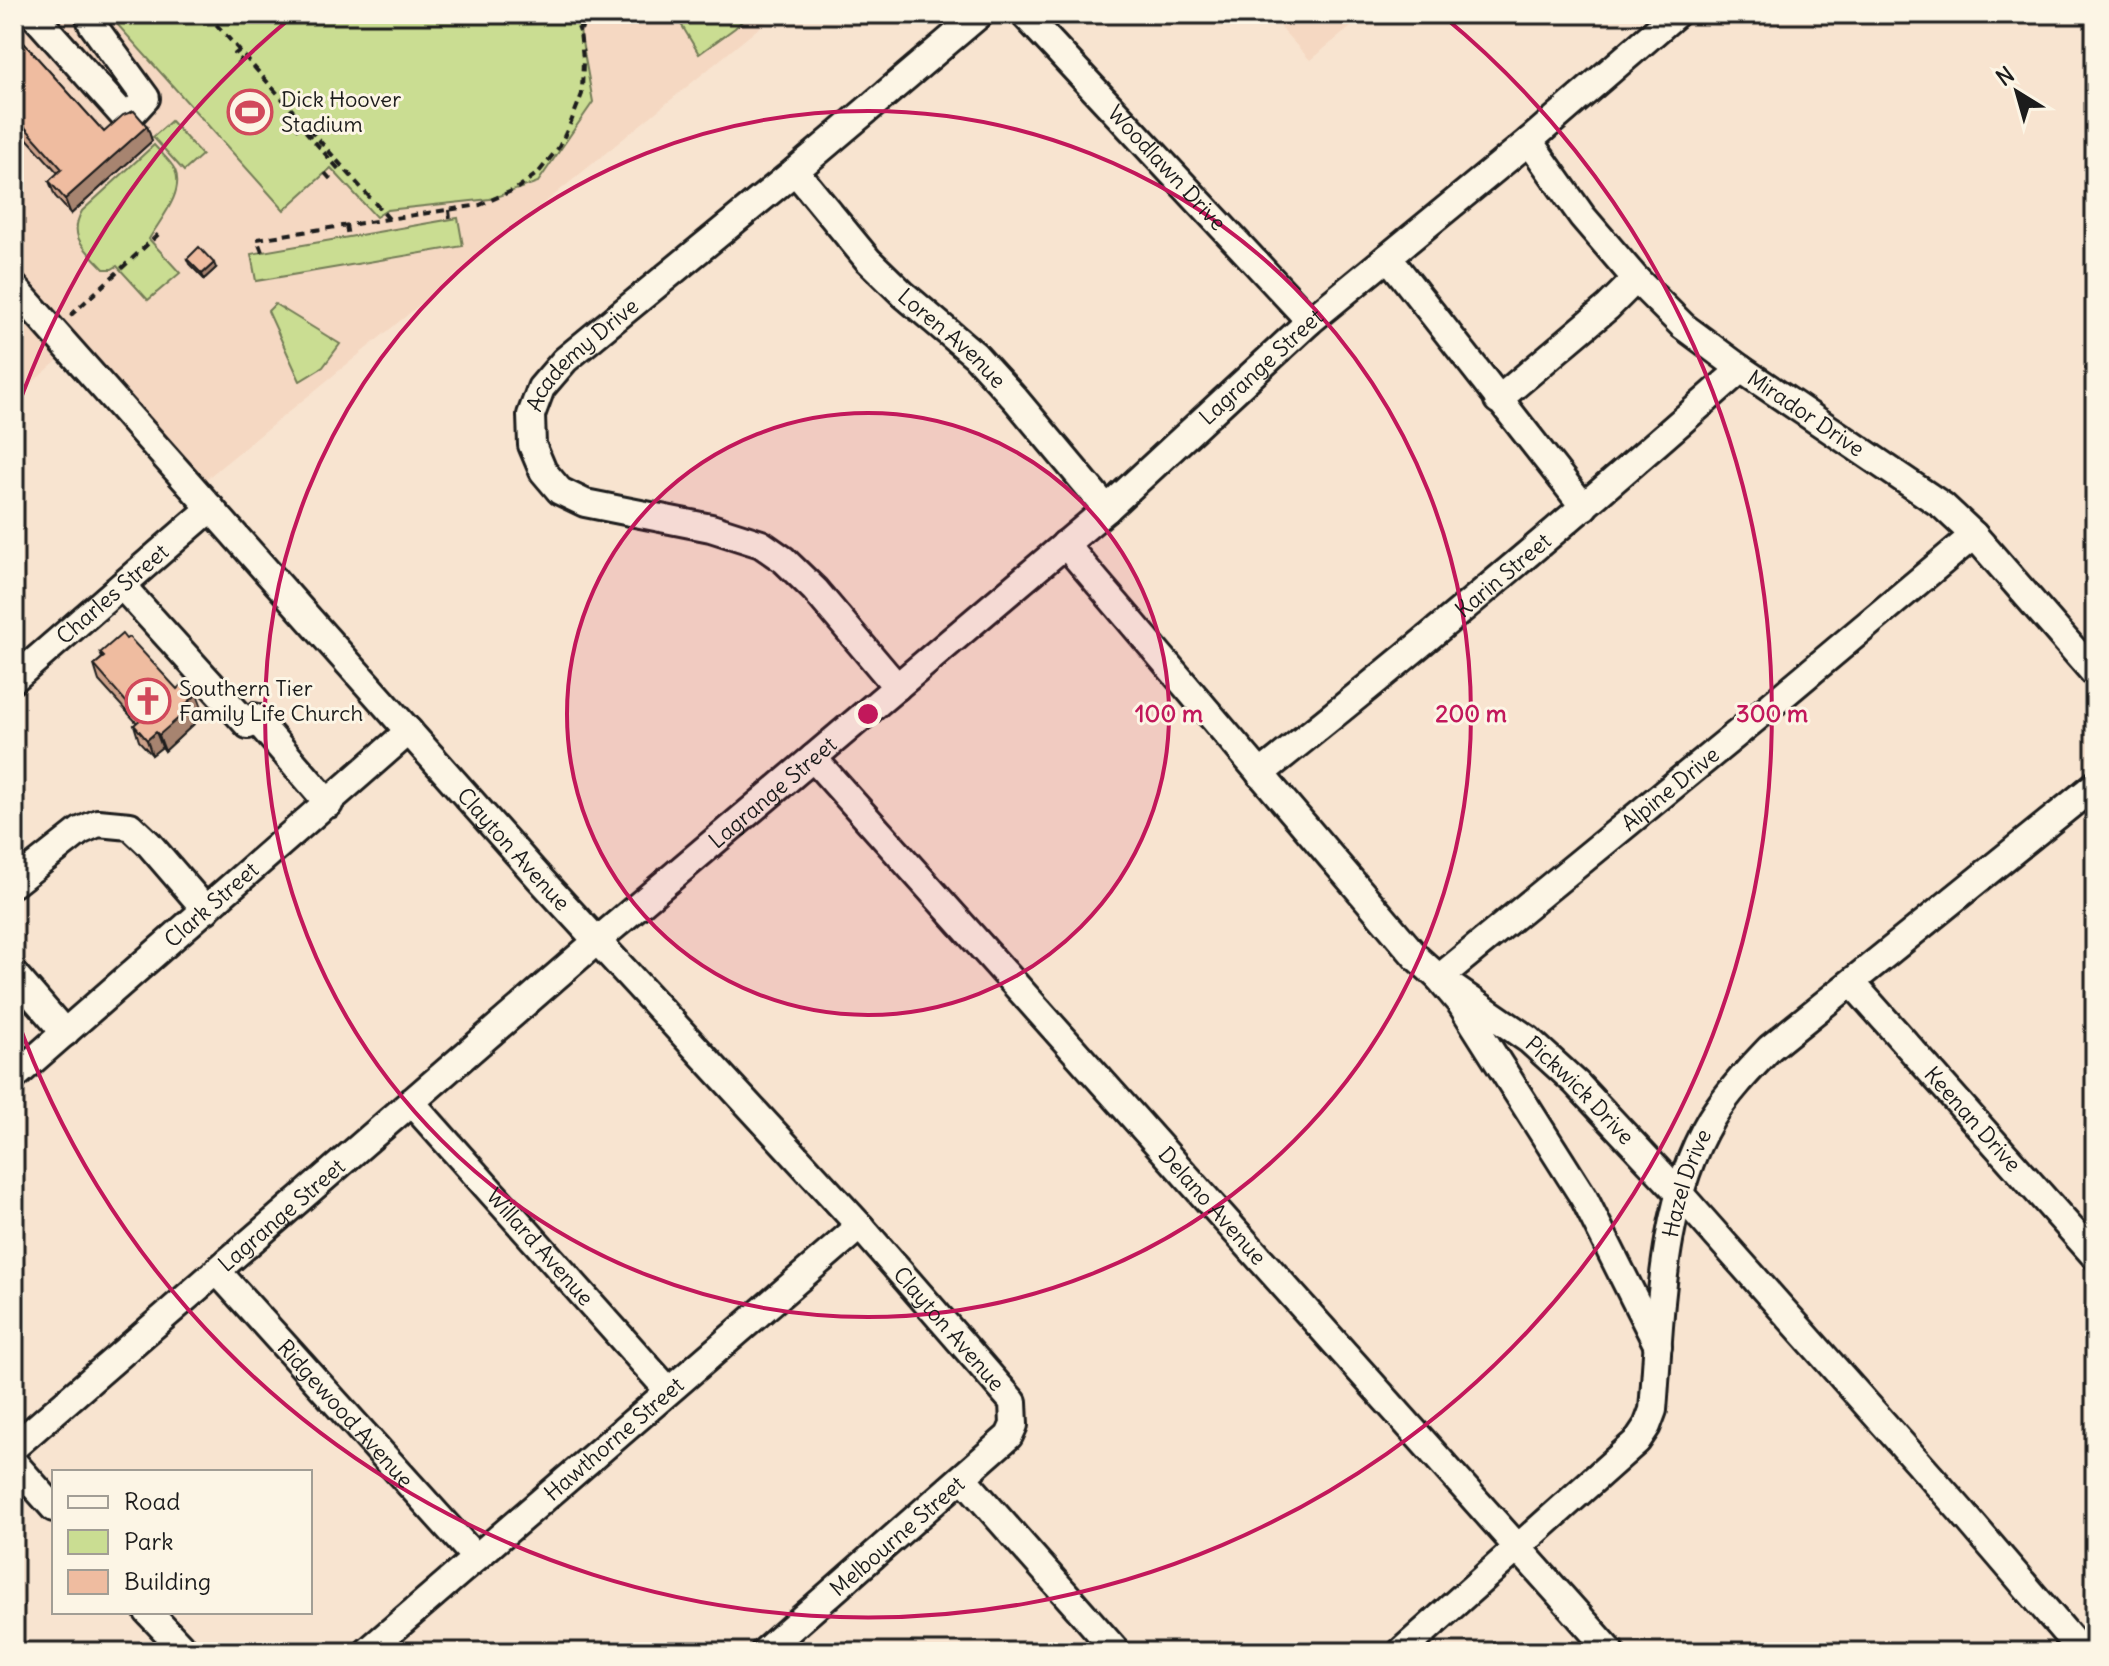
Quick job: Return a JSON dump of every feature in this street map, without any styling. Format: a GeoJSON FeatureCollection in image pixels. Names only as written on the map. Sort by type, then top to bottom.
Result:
{"type":"FeatureCollection","features":[{"type":"Feature","properties":{"kind":"street"},"geometry":{"type":"LineString","coordinates":[[33,14],[124,116],[134,111],[146,98],[92,24],[89,14]]}},
{"type":"Feature","properties":{"kind":"street","name":"Academy Drive"},"geometry":{"type":"LineString","coordinates":[[897,687],[815,590],[784,560],[761,544],[711,528],[585,503],[560,491],[543,471],[532,445],[531,415],[541,388],[565,360],[980,14]]}},
{"type":"Feature","properties":{"kind":"street","name":"Woodlawn Drive"},"geometry":{"type":"LineString","coordinates":[[1024,14],[1310,321]]}},
{"type":"Feature","properties":{"kind":"street","name":"Lagrange Street"},"geometry":{"type":"LineString","coordinates":[[14,1447],[598,940],[1107,509],[1310,321],[1529,141],[1676,14]]}},
{"type":"Feature","properties":{"kind":"street","name":"Mirador Drive"},"geometry":{"type":"LineString","coordinates":[[1529,141],[1582,216],[1636,279],[1683,326],[1943,506],[1974,535],[2095,674]]}},
{"type":"Feature","properties":{"kind":"street","name":"Loren Avenue"},"geometry":{"type":"LineString","coordinates":[[795,171],[868,260],[986,366],[1107,509]]}},
{"type":"Feature","properties":{"kind":"street"},"geometry":{"type":"LineString","coordinates":[[1388,257],[1584,507]]}},
{"type":"Feature","properties":{"kind":"street"},"geometry":{"type":"LineString","coordinates":[[14,264],[17,291]]}},
{"type":"Feature","properties":{"kind":"street"},"geometry":{"type":"LineString","coordinates":[[1498,400],[1608,307],[1636,279]]}},
{"type":"Feature","properties":{"kind":"street","name":"Clayton Avenue"},"geometry":{"type":"LineString","coordinates":[[17,291],[542,881],[860,1226],[1013,1402],[1014,1410]]}},
{"type":"Feature","properties":{"kind":"street","name":"Karin Street"},"geometry":{"type":"LineString","coordinates":[[1260,774],[1584,507],[1741,369]]}},
{"type":"Feature","properties":{"kind":"street","name":"Charles Street"},"geometry":{"type":"LineString","coordinates":[[14,679],[211,508]]}},
{"type":"Feature","properties":{"kind":"street","name":"Alpine Drive"},"geometry":{"type":"LineString","coordinates":[[1439,978],[1974,535]]}},
{"type":"Feature","properties":{"kind":"street","name":"Pickwick Drive"},"geometry":{"type":"LineString","coordinates":[[1065,544],[1417,958],[1439,978],[1529,1040],[1576,1083],[1679,1193],[2082,1652]]}},
{"type":"Feature","properties":{"kind":"street"},"geometry":{"type":"LineString","coordinates":[[122,586],[248,725],[254,717],[329,804]]}},
{"type":"Feature","properties":{"kind":"street","name":"Clark Street"},"geometry":{"type":"LineString","coordinates":[[14,1077],[409,731]]}},
{"type":"Feature","properties":{"kind":"street","name":"Delano Avenue"},"geometry":{"type":"LineString","coordinates":[[813,758],[1611,1652]]}},
{"type":"Feature","properties":{"kind":"street","name":"Hazel Drive"},"geometry":{"type":"LineString","coordinates":[[1401,1652],[1637,1441],[1647,1426],[1653,1410],[1669,1241],[1679,1193],[1712,1116],[1741,1079],[1770,1048],[2095,785]]}},
{"type":"Feature","properties":{"kind":"street"},"geometry":{"type":"LineString","coordinates":[[14,883],[80,831],[98,823],[130,826],[206,910]]}},
{"type":"Feature","properties":{"kind":"street"},"geometry":{"type":"LineString","coordinates":[[14,974],[65,1033]]}},
{"type":"Feature","properties":{"kind":"street"},"geometry":{"type":"LineString","coordinates":[[1439,978],[1461,1004],[1584,1198],[1658,1346]]}},
{"type":"Feature","properties":{"kind":"street","name":"Keenan Drive"},"geometry":{"type":"LineString","coordinates":[[1852,983],[2095,1256]]}},
{"type":"Feature","properties":{"kind":"street","name":"Willard Avenue"},"geometry":{"type":"LineString","coordinates":[[411,1102],[668,1390]]}},
{"type":"Feature","properties":{"kind":"street","name":"Hawthorne Street"},"geometry":{"type":"LineString","coordinates":[[367,1652],[860,1226]]}},
{"type":"Feature","properties":{"kind":"street","name":"Ridgewood Avenue"},"geometry":{"type":"LineString","coordinates":[[217,1271],[475,1557]]}},
{"type":"Feature","properties":{"kind":"street","name":"Melbourne Street"},"geometry":{"type":"LineString","coordinates":[[764,1652],[1009,1436],[1014,1425],[1014,1410]]}},
{"type":"Feature","properties":{"kind":"street"},"geometry":{"type":"LineString","coordinates":[[14,1463],[52,1506]]}},
{"type":"Feature","properties":{"kind":"street"},"geometry":{"type":"LineString","coordinates":[[963,1478],[1117,1652]]}},
{"type":"Feature","properties":{"kind":"street"},"geometry":{"type":"LineString","coordinates":[[150,1614],[186,1652]]}},
{"type":"Feature","properties":{"kind":"path"},"geometry":{"type":"LineString","coordinates":[[207,14],[389,219]]}},
{"type":"Feature","properties":{"kind":"path"},"geometry":{"type":"LineString","coordinates":[[262,252],[257,239],[480,205],[516,189],[539,172],[559,147],[582,94],[580,32],[573,14]]}},
{"type":"Feature","properties":{"kind":"path"},"geometry":{"type":"LineString","coordinates":[[580,32],[588,14]]}},
{"type":"Feature","properties":{"kind":"path"},"geometry":{"type":"LineString","coordinates":[[237,64],[241,60],[235,54],[240,50]]}},
{"type":"Feature","properties":{"kind":"path"},"geometry":{"type":"LineString","coordinates":[[293,118],[298,128],[342,173]]}},
{"type":"Feature","properties":{"kind":"path"},"geometry":{"type":"LineString","coordinates":[[325,173],[333,182]]}},
{"type":"Feature","properties":{"kind":"path"},"geometry":{"type":"LineString","coordinates":[[449,210],[450,220]]}},
{"type":"Feature","properties":{"kind":"path"},"geometry":{"type":"LineString","coordinates":[[346,225],[348,237]]}},
{"type":"Feature","properties":{"kind":"path"},"geometry":{"type":"LineString","coordinates":[[66,319],[162,231]]}},
{"type":"Feature","properties":{"kind":"shaded area"},"geometry":{"type":"Polygon","coordinates":[[[14,14],[776,14],[194,489],[70,350],[14,398],[14,14]]]}},
{"type":"Feature","properties":{"kind":"shaded area"},"geometry":{"type":"Polygon","coordinates":[[[1268,14],[1367,14],[1310,60],[1268,14]]]}},
{"type":"Feature","properties":{"kind":"green space"},"geometry":{"type":"Polygon","coordinates":[[[108,14],[577,14],[593,102],[538,182],[490,199],[387,210],[376,217],[331,168],[284,210],[108,14]]]}},
{"type":"Feature","properties":{"kind":"green space"},"geometry":{"type":"Polygon","coordinates":[[[675,14],[749,14],[699,54],[675,14]]]}},
{"type":"Feature","properties":{"kind":"green space"},"geometry":{"type":"Polygon","coordinates":[[[171,121],[202,155],[184,171],[153,137],[171,121]]]}},
{"type":"Feature","properties":{"kind":"green space"},"geometry":{"type":"Polygon","coordinates":[[[154,145],[175,170],[177,188],[149,239],[180,273],[148,300],[117,266],[104,269],[85,249],[77,229],[82,211],[154,145]]]}},
{"type":"Feature","properties":{"kind":"green space"},"geometry":{"type":"Polygon","coordinates":[[[458,218],[463,246],[256,281],[251,254],[458,218]]]}},
{"type":"Feature","properties":{"kind":"green space"},"geometry":{"type":"Polygon","coordinates":[[[275,304],[340,344],[323,367],[300,381],[268,311],[275,304]]]}},
{"type":"Feature","properties":{"kind":"building"},"geometry":{"type":"Polygon","coordinates":[[[14,32],[104,132],[123,115],[134,111],[147,126],[65,199],[49,181],[62,169],[14,115],[14,32]]]}},
{"type":"Feature","properties":{"kind":"building"},"geometry":{"type":"Polygon","coordinates":[[[199,247],[214,263],[202,274],[187,259],[199,247]]]}},
{"type":"Feature","properties":{"kind":"building","name":"Southern Tier Family Life Church"},"geometry":{"type":"Polygon","coordinates":[[[122,634],[126,639],[129,637],[177,689],[185,681],[197,694],[185,705],[189,709],[159,735],[156,732],[147,740],[134,725],[141,719],[94,665],[104,657],[100,653],[122,634]]]}},
{"type":"Feature","properties":{"kind":"place","name":"Dick Hoover Stadium"},"geometry":{"type":"Point","coordinates":[250,112]}},
{"type":"Feature","properties":{"kind":"place","name":"Southern Tier Family Life Church"},"geometry":{"type":"Point","coordinates":[148,701]}}]}
